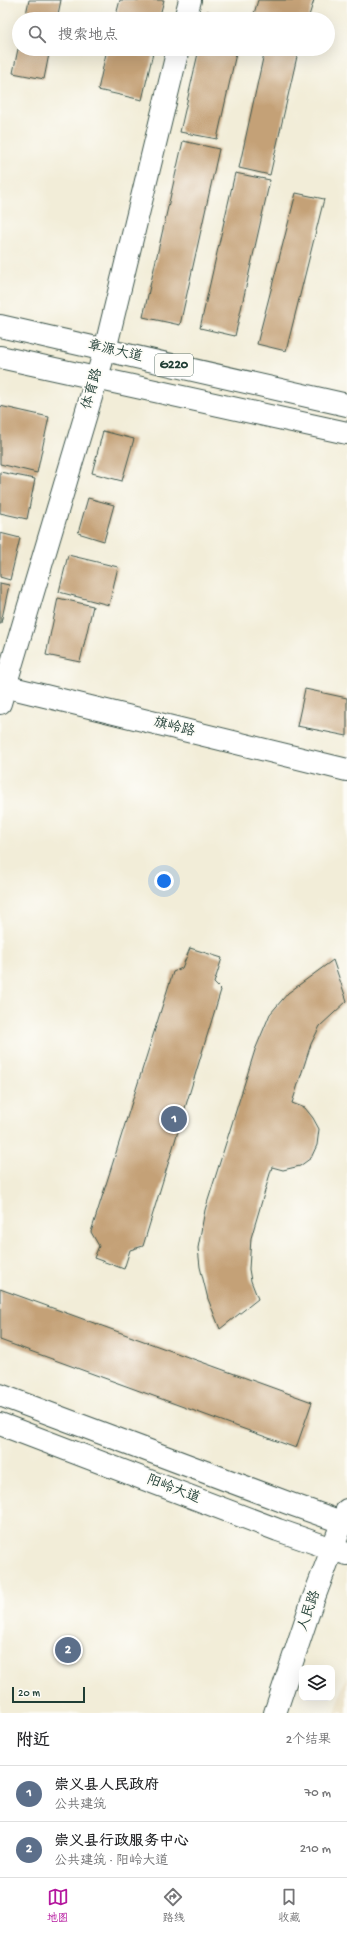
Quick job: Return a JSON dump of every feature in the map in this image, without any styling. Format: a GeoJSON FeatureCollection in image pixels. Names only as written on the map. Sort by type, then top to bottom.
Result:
{"type":"FeatureCollection","features":[{"type":"Feature","properties":{"kind":"main road"},"geometry":{"type":"LineString","coordinates":[[187,12],[190,0]]}},
{"type":"Feature","properties":{"kind":"main road","name":"体育路"},"geometry":{"type":"LineString","coordinates":[[2,691],[104,350],[176,56]]}},
{"type":"Feature","properties":{"kind":"main road","name":"章源大道"},"geometry":{"type":"LineString","coordinates":[[0,326],[347,405]]}},
{"type":"Feature","properties":{"kind":"main road","name":"章源大道"},"geometry":{"type":"LineString","coordinates":[[0,357],[347,433]]}},
{"type":"Feature","properties":{"kind":"main road","name":"旗岭路"},"geometry":{"type":"LineString","coordinates":[[2,691],[347,770]]}},
{"type":"Feature","properties":{"kind":"main road","name":"阳岭大道"},"geometry":{"type":"LineString","coordinates":[[0,1395],[345,1519]]}},
{"type":"Feature","properties":{"kind":"main road","name":"阳岭大道"},"geometry":{"type":"LineString","coordinates":[[0,1424],[340,1552]]}},
{"type":"Feature","properties":{"kind":"main road","name":"人民路"},"geometry":{"type":"LineString","coordinates":[[275,1713],[340,1552],[345,1519]]}},
{"type":"Feature","properties":{"kind":"shaded area"},"geometry":{"type":"Polygon","coordinates":[[[347,1674],[347,1713],[335,1713],[347,1674]]]}},
{"type":"Feature","properties":{"kind":"building"},"geometry":{"type":"Polygon","coordinates":[[[29,0],[61,0],[58,12],[26,12],[29,0]]]}},
{"type":"Feature","properties":{"kind":"building"},"geometry":{"type":"Polygon","coordinates":[[[120,0],[164,0],[161,12],[117,12],[120,0]]]}},
{"type":"Feature","properties":{"kind":"building"},"geometry":{"type":"Polygon","coordinates":[[[258,0],[314,0],[310,12],[254,12],[258,0]]]}},
{"type":"Feature","properties":{"kind":"building"},"geometry":{"type":"Polygon","coordinates":[[[17,56],[49,56],[44,79],[13,73],[17,56]]]}},
{"type":"Feature","properties":{"kind":"building"},"geometry":{"type":"Polygon","coordinates":[[[105,56],[152,56],[142,100],[98,90],[105,56]]]}},
{"type":"Feature","properties":{"kind":"building"},"geometry":{"type":"Polygon","coordinates":[[[197,56],[235,56],[217,139],[180,132],[197,56]]]}},
{"type":"Feature","properties":{"kind":"building"},"geometry":{"type":"Polygon","coordinates":[[[263,56],[297,56],[270,175],[239,168],[263,56]]]}},
{"type":"Feature","properties":{"kind":"building"},"geometry":{"type":"Polygon","coordinates":[[[183,141],[219,149],[180,325],[143,317],[183,141]]]}},
{"type":"Feature","properties":{"kind":"building"},"geometry":{"type":"Polygon","coordinates":[[[235,173],[270,180],[235,336],[200,328],[235,173]]]}},
{"type":"Feature","properties":{"kind":"building"},"geometry":{"type":"Polygon","coordinates":[[[296,193],[324,199],[286,351],[257,344],[296,193]]]}},
{"type":"Feature","properties":{"kind":"building"},"geometry":{"type":"Polygon","coordinates":[[[0,406],[49,417],[37,473],[0,464],[0,406]]]}},
{"type":"Feature","properties":{"kind":"building"},"geometry":{"type":"Polygon","coordinates":[[[103,431],[134,439],[122,481],[92,473],[103,431]]]}},
{"type":"Feature","properties":{"kind":"building"},"geometry":{"type":"Polygon","coordinates":[[[0,472],[35,479],[27,519],[0,513],[0,472]]]}},
{"type":"Feature","properties":{"kind":"building"},"geometry":{"type":"Polygon","coordinates":[[[88,498],[114,505],[104,541],[78,533],[88,498]]]}},
{"type":"Feature","properties":{"kind":"building"},"geometry":{"type":"Polygon","coordinates":[[[0,533],[20,538],[10,580],[0,577],[0,533]]]}},
{"type":"Feature","properties":{"kind":"building"},"geometry":{"type":"Polygon","coordinates":[[[68,555],[118,567],[109,605],[59,592],[68,555]]]}},
{"type":"Feature","properties":{"kind":"building"},"geometry":{"type":"Polygon","coordinates":[[[0,583],[9,585],[1,623],[0,623],[0,583]]]}},
{"type":"Feature","properties":{"kind":"building"},"geometry":{"type":"Polygon","coordinates":[[[58,598],[93,606],[80,662],[46,655],[58,598]]]}},
{"type":"Feature","properties":{"kind":"building"},"geometry":{"type":"Polygon","coordinates":[[[305,689],[347,698],[347,736],[297,726],[305,689]]]}},
{"type":"Feature","properties":{"kind":"building"},"geometry":{"type":"Polygon","coordinates":[[[190,948],[222,958],[214,983],[221,990],[143,1246],[130,1250],[124,1269],[94,1258],[99,1246],[91,1232],[173,972],[182,968],[190,948]]]}},
{"type":"Feature","properties":{"kind":"building"},"geometry":{"type":"Polygon","coordinates":[[[333,960],[347,1001],[320,1026],[311,1044],[292,1103],[305,1108],[313,1118],[319,1129],[317,1145],[311,1158],[300,1166],[283,1170],[272,1167],[251,1238],[249,1269],[251,1281],[258,1299],[220,1329],[208,1299],[200,1267],[198,1248],[205,1210],[255,1050],[270,1014],[288,993],[333,960]]]}},
{"type":"Feature","properties":{"kind":"building"},"geometry":{"type":"Polygon","coordinates":[[[0,1289],[312,1402],[296,1448],[0,1340],[0,1289]]]}},
{"type":"Feature","properties":{"kind":"place","name":"崇义县人民政府"},"geometry":{"type":"Point","coordinates":[174,1119]}},
{"type":"Feature","properties":{"kind":"place","name":"崇义县行政服务中心"},"geometry":{"type":"Point","coordinates":[68,1650]}}]}
